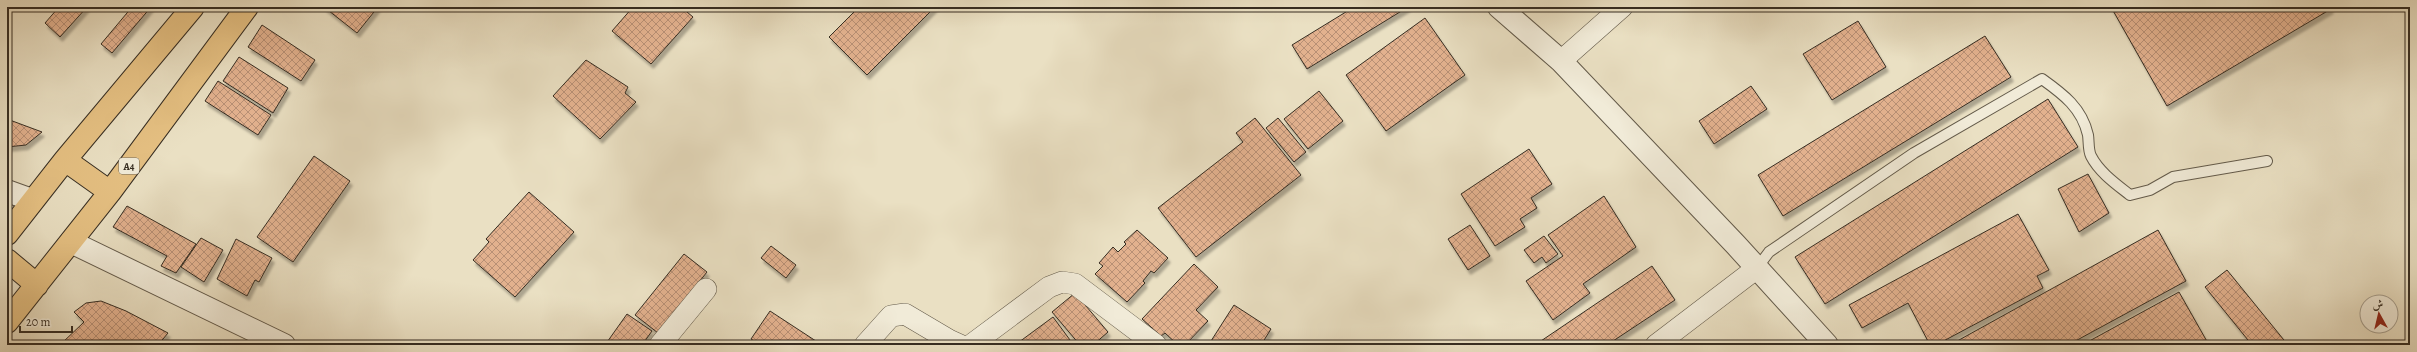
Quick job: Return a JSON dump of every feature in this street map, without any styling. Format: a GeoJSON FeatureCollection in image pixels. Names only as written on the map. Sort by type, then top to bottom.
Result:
{"type":"FeatureCollection","features":[{"type":"Feature","properties":{"kind":"highway"},"geometry":{"type":"LineString","coordinates":[[7,234],[32,200],[193,7]]}},
{"type":"Feature","properties":{"kind":"highway","name":"A4"},"geometry":{"type":"LineString","coordinates":[[7,322],[110,192],[247,7]]}},
{"type":"Feature","properties":{"kind":"highway"},"geometry":{"type":"LineString","coordinates":[[65,160],[110,192]]}},
{"type":"Feature","properties":{"kind":"highway"},"geometry":{"type":"LineString","coordinates":[[7,260],[37,285]]}},
{"type":"Feature","properties":{"kind":"street"},"geometry":{"type":"LineString","coordinates":[[1499,7],[1561,61],[1757,268],[1826,345]]}},
{"type":"Feature","properties":{"kind":"street"},"geometry":{"type":"LineString","coordinates":[[1561,61],[1622,7]]}},
{"type":"Feature","properties":{"kind":"street"},"geometry":{"type":"LineString","coordinates":[[7,191],[32,200]]}},
{"type":"Feature","properties":{"kind":"street"},"geometry":{"type":"LineString","coordinates":[[71,242],[284,345]]}},
{"type":"Feature","properties":{"kind":"street"},"geometry":{"type":"LineString","coordinates":[[1656,345],[1757,268]]}},
{"type":"Feature","properties":{"kind":"street"},"geometry":{"type":"LineString","coordinates":[[971,345],[1049,287],[1062,282],[1075,284],[1156,345]]}},
{"type":"Feature","properties":{"kind":"street"},"geometry":{"type":"LineString","coordinates":[[660,345],[706,289]]}},
{"type":"Feature","properties":{"kind":"street"},"geometry":{"type":"LineString","coordinates":[[865,345],[891,316],[899,314],[906,314],[960,345]]}},
{"type":"Feature","properties":{"kind":"lane"},"geometry":{"type":"LineString","coordinates":[[1757,268],[1769,252],[1914,154],[2042,79],[2067,97],[2082,117],[2088,135],[2090,155],[2108,178],[2130,195],[2150,190],[2172,177],[2266,160]]}},
{"type":"Feature","properties":{"kind":"building"},"geometry":{"type":"Polygon","coordinates":[[[59,7],[87,7],[60,37],[45,23],[59,7]]]}},
{"type":"Feature","properties":{"kind":"building"},"geometry":{"type":"Polygon","coordinates":[[[132,7],[151,7],[112,53],[101,44],[132,7]]]}},
{"type":"Feature","properties":{"kind":"building"},"geometry":{"type":"Polygon","coordinates":[[[324,7],[378,7],[357,33],[324,7]]]}},
{"type":"Feature","properties":{"kind":"building"},"geometry":{"type":"Polygon","coordinates":[[[633,7],[681,7],[693,17],[651,64],[612,31],[633,7]]]}},
{"type":"Feature","properties":{"kind":"building"},"geometry":{"type":"Polygon","coordinates":[[[859,7],[935,7],[867,75],[829,37],[859,7]]]}},
{"type":"Feature","properties":{"kind":"building"},"geometry":{"type":"Polygon","coordinates":[[[1354,7],[1408,7],[1307,69],[1292,45],[1354,7]]]}},
{"type":"Feature","properties":{"kind":"building"},"geometry":{"type":"Polygon","coordinates":[[[2111,7],[2330,7],[2331,9],[2167,106],[2111,7]]]}},
{"type":"Feature","properties":{"kind":"building"},"geometry":{"type":"Polygon","coordinates":[[[1425,18],[1465,75],[1386,131],[1346,75],[1425,18]]]}},
{"type":"Feature","properties":{"kind":"building"},"geometry":{"type":"Polygon","coordinates":[[[1858,21],[1886,67],[1832,100],[1803,54],[1858,21]]]}},
{"type":"Feature","properties":{"kind":"building"},"geometry":{"type":"Polygon","coordinates":[[[262,25],[315,60],[301,81],[248,47],[262,25]]]}},
{"type":"Feature","properties":{"kind":"building"},"geometry":{"type":"Polygon","coordinates":[[[1985,36],[2011,77],[1783,216],[1758,175],[1985,36]]]}},
{"type":"Feature","properties":{"kind":"building"},"geometry":{"type":"Polygon","coordinates":[[[239,57],[288,88],[273,113],[223,81],[239,57]]]}},
{"type":"Feature","properties":{"kind":"building"},"geometry":{"type":"Polygon","coordinates":[[[586,60],[628,87],[625,93],[636,102],[600,139],[553,96],[586,60]]]}},
{"type":"Feature","properties":{"kind":"building"},"geometry":{"type":"Polygon","coordinates":[[[218,81],[271,115],[258,135],[205,101],[218,81]]]}},
{"type":"Feature","properties":{"kind":"building"},"geometry":{"type":"Polygon","coordinates":[[[1751,86],[1767,109],[1714,144],[1699,121],[1751,86]]]}},
{"type":"Feature","properties":{"kind":"building"},"geometry":{"type":"Polygon","coordinates":[[[1319,91],[1343,121],[1308,149],[1284,119],[1319,91]]]}},
{"type":"Feature","properties":{"kind":"building"},"geometry":{"type":"Polygon","coordinates":[[[2048,99],[2078,147],[1825,304],[1795,257],[2048,99]]]}},
{"type":"Feature","properties":{"kind":"building"},"geometry":{"type":"Polygon","coordinates":[[[1255,118],[1301,175],[1196,257],[1158,208],[1243,142],[1236,133],[1255,118]]]}},
{"type":"Feature","properties":{"kind":"building"},"geometry":{"type":"Polygon","coordinates":[[[1278,118],[1306,152],[1294,162],[1266,128],[1278,118]]]}},
{"type":"Feature","properties":{"kind":"building"},"geometry":{"type":"Polygon","coordinates":[[[7,119],[42,132],[26,145],[7,147],[7,119]]]}},
{"type":"Feature","properties":{"kind":"building"},"geometry":{"type":"Polygon","coordinates":[[[1529,149],[1552,184],[1531,198],[1537,208],[1520,219],[1525,227],[1495,246],[1461,194],[1529,149]]]}},
{"type":"Feature","properties":{"kind":"building"},"geometry":{"type":"Polygon","coordinates":[[[314,156],[350,181],[293,262],[257,237],[314,156]]]}},
{"type":"Feature","properties":{"kind":"building"},"geometry":{"type":"Polygon","coordinates":[[[2088,174],[2109,213],[2079,232],[2058,189],[2088,174]]]}},
{"type":"Feature","properties":{"kind":"building"},"geometry":{"type":"Polygon","coordinates":[[[529,192],[574,232],[515,297],[473,260],[489,242],[486,239],[529,192]]]}},
{"type":"Feature","properties":{"kind":"building"},"geometry":{"type":"Polygon","coordinates":[[[1604,196],[1636,247],[1583,284],[1590,293],[1553,320],[1526,281],[1563,256],[1548,235],[1604,196]]]}},
{"type":"Feature","properties":{"kind":"building"},"geometry":{"type":"Polygon","coordinates":[[[127,206],[196,244],[176,273],[161,266],[167,256],[113,227],[127,206]]]}},
{"type":"Feature","properties":{"kind":"building"},"geometry":{"type":"Polygon","coordinates":[[[2410,213],[2410,221],[2406,214],[2410,213]]]}},
{"type":"Feature","properties":{"kind":"building"},"geometry":{"type":"Polygon","coordinates":[[[2018,214],[2049,270],[2037,276],[2043,288],[1936,345],[1930,345],[1908,303],[1862,328],[1849,305],[2018,214]]]}},
{"type":"Feature","properties":{"kind":"building"},"geometry":{"type":"Polygon","coordinates":[[[1470,225],[1490,256],[1468,270],[1448,239],[1470,225]]]}},
{"type":"Feature","properties":{"kind":"building"},"geometry":{"type":"Polygon","coordinates":[[[1137,230],[1168,258],[1154,273],[1151,271],[1143,281],[1145,283],[1127,302],[1095,274],[1103,266],[1099,263],[1113,247],[1118,252],[1126,244],[1124,242],[1137,230]]]}},
{"type":"Feature","properties":{"kind":"building"},"geometry":{"type":"Polygon","coordinates":[[[2158,230],[2186,281],[2068,345],[1950,345],[2158,230]]]}},
{"type":"Feature","properties":{"kind":"building"},"geometry":{"type":"Polygon","coordinates":[[[1544,236],[1558,254],[1546,263],[1542,257],[1534,263],[1524,250],[1544,236]]]}},
{"type":"Feature","properties":{"kind":"building"},"geometry":{"type":"Polygon","coordinates":[[[201,238],[223,250],[204,282],[181,267],[201,238]]]}},
{"type":"Feature","properties":{"kind":"building"},"geometry":{"type":"Polygon","coordinates":[[[236,239],[272,258],[259,282],[255,280],[247,296],[217,279],[236,239]]]}},
{"type":"Feature","properties":{"kind":"building"},"geometry":{"type":"Polygon","coordinates":[[[771,246],[796,265],[786,278],[761,258],[771,246]]]}},
{"type":"Feature","properties":{"kind":"building"},"geometry":{"type":"Polygon","coordinates":[[[684,254],[707,272],[658,333],[635,315],[684,254]]]}},
{"type":"Feature","properties":{"kind":"building"},"geometry":{"type":"Polygon","coordinates":[[[1194,264],[1218,287],[1196,310],[1208,321],[1185,345],[1178,345],[1165,333],[1161,336],[1142,319],[1194,264]]]}},
{"type":"Feature","properties":{"kind":"building"},"geometry":{"type":"Polygon","coordinates":[[[1652,266],[1675,300],[1607,345],[1535,345],[1652,266]]]}},
{"type":"Feature","properties":{"kind":"building"},"geometry":{"type":"Polygon","coordinates":[[[2227,270],[2288,345],[2252,345],[2205,287],[2227,270]]]}},
{"type":"Feature","properties":{"kind":"building"},"geometry":{"type":"Polygon","coordinates":[[[2179,292],[2209,345],[2082,345],[2179,292]]]}},
{"type":"Feature","properties":{"kind":"building"},"geometry":{"type":"Polygon","coordinates":[[[1075,293],[1108,332],[1093,345],[1080,345],[1052,312],[1075,293]]]}},
{"type":"Feature","properties":{"kind":"building"},"geometry":{"type":"Polygon","coordinates":[[[101,301],[126,311],[168,333],[158,345],[64,345],[62,343],[84,322],[74,312],[86,303],[101,301]]]}},
{"type":"Feature","properties":{"kind":"building"},"geometry":{"type":"Polygon","coordinates":[[[1234,305],[1271,329],[1261,345],[1218,345],[1211,341],[1234,305]]]}},
{"type":"Feature","properties":{"kind":"building"},"geometry":{"type":"Polygon","coordinates":[[[770,311],[822,345],[761,345],[751,339],[770,311]]]}},
{"type":"Feature","properties":{"kind":"building"},"geometry":{"type":"Polygon","coordinates":[[[627,314],[652,331],[642,345],[605,345],[627,314]]]}},
{"type":"Feature","properties":{"kind":"building"},"geometry":{"type":"Polygon","coordinates":[[[1053,317],[1073,344],[1015,345],[1053,317]]]}}]}
